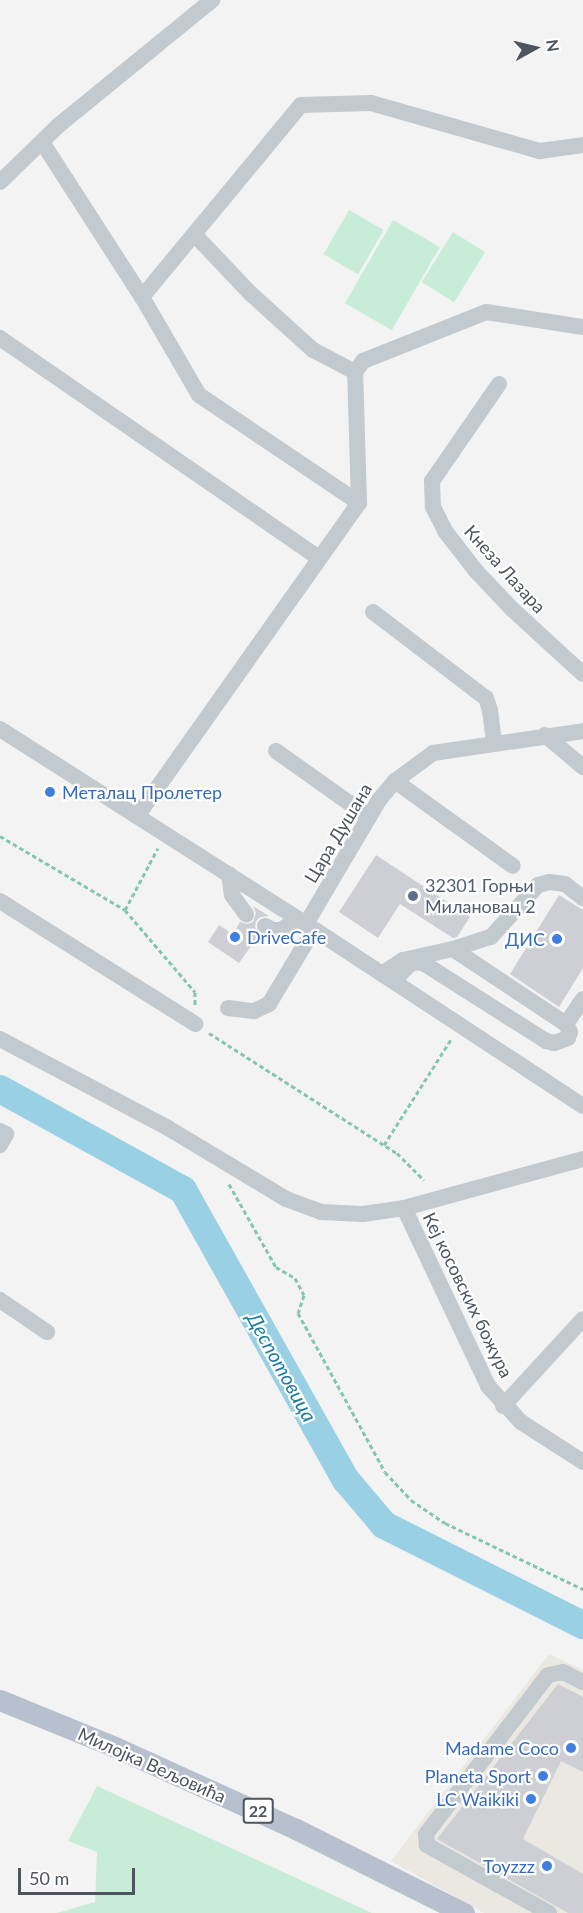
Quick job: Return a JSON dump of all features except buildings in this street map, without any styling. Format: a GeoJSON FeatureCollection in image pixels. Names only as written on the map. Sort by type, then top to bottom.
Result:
{"type":"FeatureCollection","features":[{"type":"Feature","properties":{"kind":"main road","name":"Милојка Вељовића"},"geometry":{"type":"LineString","coordinates":[[0,1700],[115,1747],[296,1828],[464,1913]]}},
{"type":"Feature","properties":{"kind":"street"},"geometry":{"type":"LineString","coordinates":[[0,182],[42,142],[212,0]]}},
{"type":"Feature","properties":{"kind":"street"},"geometry":{"type":"LineString","coordinates":[[142,297],[301,105],[371,103],[540,151],[583,145]]}},
{"type":"Feature","properties":{"kind":"street"},"geometry":{"type":"LineString","coordinates":[[42,142],[142,297],[200,395],[359,503]]}},
{"type":"Feature","properties":{"kind":"street"},"geometry":{"type":"LineString","coordinates":[[194,234],[251,294],[313,350],[355,372]]}},
{"type":"Feature","properties":{"kind":"street"},"geometry":{"type":"LineString","coordinates":[[138,815],[359,503],[355,372],[363,361],[486,312],[583,327]]}},
{"type":"Feature","properties":{"kind":"street"},"geometry":{"type":"LineString","coordinates":[[0,338],[319,558]]}},
{"type":"Feature","properties":{"kind":"street","name":"Кнеза Лазара"},"geometry":{"type":"LineString","coordinates":[[499,384],[432,481],[433,507],[445,531],[476,571],[512,609],[583,674]]}},
{"type":"Feature","properties":{"kind":"street"},"geometry":{"type":"LineString","coordinates":[[373,612],[486,698],[490,710],[494,744]]}},
{"type":"Feature","properties":{"kind":"street"},"geometry":{"type":"LineString","coordinates":[[0,729],[138,815],[583,1106]]}},
{"type":"Feature","properties":{"kind":"street","name":"Цара Душана"},"geometry":{"type":"LineString","coordinates":[[228,1008],[254,1011],[269,1004],[306,924],[369,817],[395,781],[433,753],[583,731]]}},
{"type":"Feature","properties":{"kind":"street"},"geometry":{"type":"LineString","coordinates":[[545,735],[583,767]]}},
{"type":"Feature","properties":{"kind":"street"},"geometry":{"type":"LineString","coordinates":[[276,751],[369,817]]}},
{"type":"Feature","properties":{"kind":"street"},"geometry":{"type":"LineString","coordinates":[[395,781],[513,866]]}},
{"type":"Feature","properties":{"kind":"street"},"geometry":{"type":"LineString","coordinates":[[229,874],[232,895],[246,914]]}},
{"type":"Feature","properties":{"kind":"street"},"geometry":{"type":"LineString","coordinates":[[388,978],[403,960],[453,950],[491,937],[538,885],[549,882],[565,884],[583,898]]}},
{"type":"Feature","properties":{"kind":"street"},"geometry":{"type":"LineString","coordinates":[[0,901],[195,1024]]}},
{"type":"Feature","properties":{"kind":"street"},"geometry":{"type":"LineString","coordinates":[[265,926],[273,930],[281,930],[292,925],[306,924]]}},
{"type":"Feature","properties":{"kind":"street"},"geometry":{"type":"LineString","coordinates":[[388,978],[415,962],[423,963],[546,1041],[554,1043],[568,1038],[570,1032],[566,1024],[453,950]]}},
{"type":"Feature","properties":{"kind":"street"},"geometry":{"type":"LineString","coordinates":[[566,1024],[583,999]]}},
{"type":"Feature","properties":{"kind":"street"},"geometry":{"type":"LineString","coordinates":[[0,1040],[168,1128],[286,1199],[321,1212],[363,1214],[404,1208],[583,1160]]}},
{"type":"Feature","properties":{"kind":"street"},"geometry":{"type":"LineString","coordinates":[[0,1131],[6,1134],[0,1145]]}},
{"type":"Feature","properties":{"kind":"street","name":"Кеј косовских божура"},"geometry":{"type":"LineString","coordinates":[[404,1208],[488,1386],[503,1406],[521,1422],[583,1462]]}},
{"type":"Feature","properties":{"kind":"street"},"geometry":{"type":"LineString","coordinates":[[0,1300],[47,1332]]}},
{"type":"Feature","properties":{"kind":"street"},"geometry":{"type":"LineString","coordinates":[[503,1406],[583,1319]]}},
{"type":"Feature","properties":{"kind":"street"},"geometry":{"type":"LineString","coordinates":[[549,1913],[427,1845],[426,1834],[548,1675],[563,1672],[583,1682]]}},
{"type":"Feature","properties":{"kind":"path"},"geometry":{"type":"LineString","coordinates":[[125,910],[165,833]]}},
{"type":"Feature","properties":{"kind":"path"},"geometry":{"type":"LineString","coordinates":[[0,836],[125,910],[195,992],[195,1024],[397,1153],[424,1180]]}},
{"type":"Feature","properties":{"kind":"path"},"geometry":{"type":"LineString","coordinates":[[384,1145],[452,1037]]}},
{"type":"Feature","properties":{"kind":"path"},"geometry":{"type":"LineString","coordinates":[[228,1182],[276,1267],[295,1278],[304,1295],[298,1313],[385,1472],[411,1500],[445,1523],[583,1589]]}},
{"type":"Feature","properties":{"kind":"shaded area"},"geometry":{"type":"Polygon","coordinates":[[[549,1654],[583,1670],[583,1913],[484,1913],[391,1861],[549,1654]]]}},
{"type":"Feature","properties":{"kind":"green space"},"geometry":{"type":"Polygon","coordinates":[[[349,210],[384,230],[358,274],[324,254],[349,210]]]}},
{"type":"Feature","properties":{"kind":"green space"},"geometry":{"type":"Polygon","coordinates":[[[393,220],[440,247],[392,330],[345,303],[393,220]]]}},
{"type":"Feature","properties":{"kind":"green space"},"geometry":{"type":"Polygon","coordinates":[[[453,232],[485,252],[454,302],[422,282],[453,232]]]}},
{"type":"Feature","properties":{"kind":"green space"},"geometry":{"type":"Polygon","coordinates":[[[97,1786],[372,1913],[57,1913],[95,1902],[97,1852],[68,1841],[97,1786]]]}},
{"type":"Feature","properties":{"kind":"waterway","name":"Деспотовица"},"geometry":{"type":"LineString","coordinates":[[0,1089],[183,1190],[346,1480],[384,1525],[583,1625]]}},
{"type":"Feature","properties":{"kind":"place","name":"Металац Пролетер"},"geometry":{"type":"Point","coordinates":[50,792]}},
{"type":"Feature","properties":{"kind":"place","name":"32301 Горњи Милановац 2"},"geometry":{"type":"Point","coordinates":[413,896]}},
{"type":"Feature","properties":{"kind":"place","name":"DriveCafe"},"geometry":{"type":"Point","coordinates":[235,937]}},
{"type":"Feature","properties":{"kind":"place","name":"ДИС"},"geometry":{"type":"Point","coordinates":[557,939]}},
{"type":"Feature","properties":{"kind":"place","name":"Madame Coco"},"geometry":{"type":"Point","coordinates":[571,1748]}},
{"type":"Feature","properties":{"kind":"place","name":"Planeta Sport"},"geometry":{"type":"Point","coordinates":[543,1776]}},
{"type":"Feature","properties":{"kind":"place","name":"LC Waikiki"},"geometry":{"type":"Point","coordinates":[531,1799]}},
{"type":"Feature","properties":{"kind":"place","name":"Toyzzz"},"geometry":{"type":"Point","coordinates":[547,1866]}}]}
